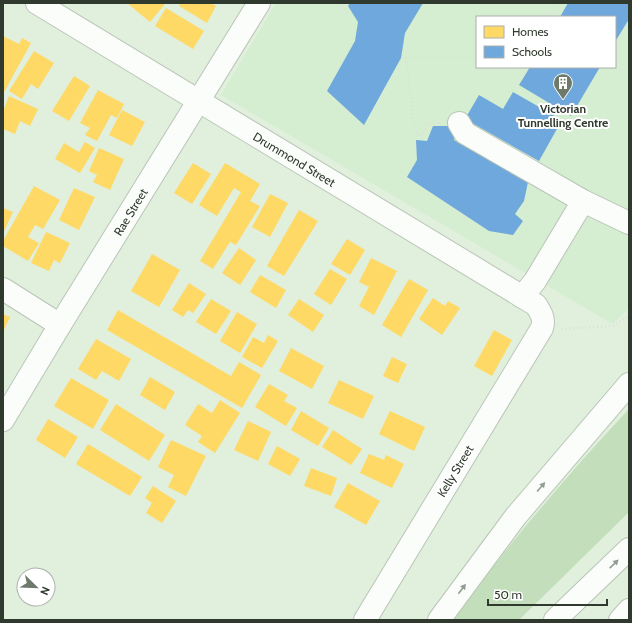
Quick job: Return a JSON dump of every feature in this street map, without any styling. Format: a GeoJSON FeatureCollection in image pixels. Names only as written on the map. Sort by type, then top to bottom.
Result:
{"type":"FeatureCollection","features":[{"type":"Feature","properties":{"kind":"main road","name":"Drummond Street"},"geometry":{"type":"LineString","coordinates":[[37,3],[536,305],[550,325]]}},
{"type":"Feature","properties":{"kind":"main road","name":"Rae Street"},"geometry":{"type":"LineString","coordinates":[[3,420],[259,3]]}},
{"type":"Feature","properties":{"kind":"main road"},"geometry":{"type":"LineString","coordinates":[[459,123],[465,132],[583,202],[629,223]]}},
{"type":"Feature","properties":{"kind":"main road"},"geometry":{"type":"LineString","coordinates":[[522,297],[535,281],[583,202]]}},
{"type":"Feature","properties":{"kind":"main road"},"geometry":{"type":"LineString","coordinates":[[3,289],[60,325]]}},
{"type":"Feature","properties":{"kind":"main road","name":"Kelly Street"},"geometry":{"type":"LineString","coordinates":[[365,620],[542,328],[550,325]]}},
{"type":"Feature","properties":{"kind":"main road"},"geometry":{"type":"LineString","coordinates":[[439,620],[516,516],[629,384]]}},
{"type":"Feature","properties":{"kind":"main road"},"geometry":{"type":"LineString","coordinates":[[555,620],[629,549]]}},
{"type":"Feature","properties":{"kind":"main road"},"geometry":{"type":"LineString","coordinates":[[620,620],[629,610]]}},
{"type":"Feature","properties":{"kind":"path"},"geometry":{"type":"LineString","coordinates":[[339,3],[348,14]]}},
{"type":"Feature","properties":{"kind":"path"},"geometry":{"type":"LineString","coordinates":[[545,16],[559,3]]}},
{"type":"Feature","properties":{"kind":"path"},"geometry":{"type":"LineString","coordinates":[[401,58],[476,57]]}},
{"type":"Feature","properties":{"kind":"path"},"geometry":{"type":"LineString","coordinates":[[406,58],[415,131],[421,135],[428,124],[459,123]]}},
{"type":"Feature","properties":{"kind":"path"},"geometry":{"type":"LineString","coordinates":[[550,325],[613,326],[629,316]]}},
{"type":"Feature","properties":{"kind":"shaded area"},"geometry":{"type":"Polygon","coordinates":[[[276,3],[629,3],[629,308],[613,324],[221,95],[276,3]]]}},
{"type":"Feature","properties":{"kind":"shaded area"},"geometry":{"type":"Polygon","coordinates":[[[629,409],[629,512],[519,620],[451,620],[537,512],[629,409]]]}},
{"type":"Feature","properties":{"kind":"building: Homes"},"geometry":{"type":"Polygon","coordinates":[[[127,3],[164,3],[165,4],[150,22],[127,3]]]}},
{"type":"Feature","properties":{"kind":"building: Homes"},"geometry":{"type":"Polygon","coordinates":[[[181,3],[211,3],[216,6],[207,23],[179,6],[181,3]]]}},
{"type":"Feature","properties":{"kind":"building: Homes"},"geometry":{"type":"Polygon","coordinates":[[[166,8],[204,31],[193,49],[155,26],[166,8]]]}},
{"type":"Feature","properties":{"kind":"building: Homes"},"geometry":{"type":"Polygon","coordinates":[[[3,36],[19,44],[22,38],[31,43],[3,94],[3,36]]]}},
{"type":"Feature","properties":{"kind":"building: Homes"},"geometry":{"type":"Polygon","coordinates":[[[34,51],[54,63],[38,89],[31,84],[22,99],[9,91],[34,51]]]}},
{"type":"Feature","properties":{"kind":"building: Homes"},"geometry":{"type":"Polygon","coordinates":[[[74,76],[90,86],[69,121],[52,111],[74,76]]]}},
{"type":"Feature","properties":{"kind":"building: Homes"},"geometry":{"type":"Polygon","coordinates":[[[98,90],[124,104],[117,118],[111,115],[97,141],[85,135],[90,128],[80,123],[98,90]]]}},
{"type":"Feature","properties":{"kind":"building: Homes"},"geometry":{"type":"Polygon","coordinates":[[[9,96],[38,109],[30,126],[20,121],[15,134],[3,129],[3,111],[9,96]]]}},
{"type":"Feature","properties":{"kind":"building: Homes"},"geometry":{"type":"Polygon","coordinates":[[[122,110],[145,122],[132,146],[109,135],[122,110]]]}},
{"type":"Feature","properties":{"kind":"building: Homes"},"geometry":{"type":"Polygon","coordinates":[[[85,142],[95,148],[80,173],[55,159],[64,143],[79,152],[85,142]]]}},
{"type":"Feature","properties":{"kind":"building: Homes"},"geometry":{"type":"Polygon","coordinates":[[[99,148],[124,159],[110,190],[93,182],[97,175],[89,171],[99,148]]]}},
{"type":"Feature","properties":{"kind":"building: Homes"},"geometry":{"type":"Polygon","coordinates":[[[193,163],[211,174],[192,204],[174,193],[193,163]]]}},
{"type":"Feature","properties":{"kind":"building: Homes"},"geometry":{"type":"Polygon","coordinates":[[[225,163],[260,184],[250,201],[260,206],[236,245],[230,242],[213,269],[200,261],[241,192],[234,188],[217,216],[199,205],[225,163]]]}},
{"type":"Feature","properties":{"kind":"building: Homes"},"geometry":{"type":"Polygon","coordinates":[[[34,186],[60,200],[43,229],[35,225],[28,237],[39,243],[28,261],[3,246],[3,241],[34,186]]]}},
{"type":"Feature","properties":{"kind":"building: Homes"},"geometry":{"type":"Polygon","coordinates":[[[74,188],[95,197],[79,230],[59,220],[74,188]]]}},
{"type":"Feature","properties":{"kind":"building: Homes"},"geometry":{"type":"Polygon","coordinates":[[[270,194],[288,203],[270,237],[252,227],[270,194]]]}},
{"type":"Feature","properties":{"kind":"building: Homes"},"geometry":{"type":"Polygon","coordinates":[[[3,208],[13,212],[3,233],[3,208]]]}},
{"type":"Feature","properties":{"kind":"building: Homes"},"geometry":{"type":"Polygon","coordinates":[[[299,210],[318,221],[284,276],[267,266],[299,210]]]}},
{"type":"Feature","properties":{"kind":"building: Homes"},"geometry":{"type":"Polygon","coordinates":[[[46,232],[70,243],[60,263],[54,260],[49,271],[31,263],[46,232]]]}},
{"type":"Feature","properties":{"kind":"building: Homes"},"geometry":{"type":"Polygon","coordinates":[[[347,239],[365,250],[350,275],[331,264],[347,239]]]}},
{"type":"Feature","properties":{"kind":"building: Homes"},"geometry":{"type":"Polygon","coordinates":[[[239,248],[256,260],[240,285],[222,273],[239,248]]]}},
{"type":"Feature","properties":{"kind":"building: Homes"},"geometry":{"type":"Polygon","coordinates":[[[152,254],[180,270],[159,307],[131,291],[152,254]]]}},
{"type":"Feature","properties":{"kind":"building: Homes"},"geometry":{"type":"Polygon","coordinates":[[[371,258],[397,271],[374,315],[359,306],[369,287],[359,282],[371,258]]]}},
{"type":"Feature","properties":{"kind":"building: Homes"},"geometry":{"type":"Polygon","coordinates":[[[330,269],[347,279],[331,305],[314,294],[330,269]]]}},
{"type":"Feature","properties":{"kind":"building: Homes"},"geometry":{"type":"Polygon","coordinates":[[[260,275],[286,290],[276,308],[250,292],[260,275]]]}},
{"type":"Feature","properties":{"kind":"building: Homes"},"geometry":{"type":"Polygon","coordinates":[[[409,279],[428,290],[401,337],[382,325],[409,279]]]}},
{"type":"Feature","properties":{"kind":"building: Homes"},"geometry":{"type":"Polygon","coordinates":[[[189,283],[206,294],[193,313],[188,310],[183,317],[172,310],[189,283]]]}},
{"type":"Feature","properties":{"kind":"building: Homes"},"geometry":{"type":"Polygon","coordinates":[[[433,298],[445,306],[448,301],[460,308],[442,335],[419,319],[433,298]]]}},
{"type":"Feature","properties":{"kind":"building: Homes"},"geometry":{"type":"Polygon","coordinates":[[[211,299],[231,311],[216,334],[196,322],[211,299]]]}},
{"type":"Feature","properties":{"kind":"building: Homes"},"geometry":{"type":"Polygon","coordinates":[[[299,299],[324,315],[313,332],[288,315],[299,299]]]}},
{"type":"Feature","properties":{"kind":"building: Homes"},"geometry":{"type":"Polygon","coordinates":[[[118,310],[231,376],[239,362],[261,375],[242,408],[107,330],[118,310]]]}},
{"type":"Feature","properties":{"kind":"building: Homes"},"geometry":{"type":"Polygon","coordinates":[[[237,312],[257,324],[240,353],[220,341],[237,312]]]}},
{"type":"Feature","properties":{"kind":"building: Homes"},"geometry":{"type":"Polygon","coordinates":[[[3,314],[10,317],[3,332],[3,314]]]}},
{"type":"Feature","properties":{"kind":"building: Homes"},"geometry":{"type":"Polygon","coordinates":[[[494,330],[512,340],[492,376],[474,366],[494,330]]]}},
{"type":"Feature","properties":{"kind":"building: Homes"},"geometry":{"type":"Polygon","coordinates":[[[268,335],[278,341],[262,368],[242,357],[253,337],[264,343],[268,335]]]}},
{"type":"Feature","properties":{"kind":"building: Homes"},"geometry":{"type":"Polygon","coordinates":[[[96,339],[131,359],[119,381],[102,371],[96,380],[78,369],[96,339]]]}},
{"type":"Feature","properties":{"kind":"building: Homes"},"geometry":{"type":"Polygon","coordinates":[[[291,348],[324,366],[312,389],[279,371],[291,348]]]}},
{"type":"Feature","properties":{"kind":"building: Homes"},"geometry":{"type":"Polygon","coordinates":[[[392,357],[407,364],[398,383],[383,376],[392,357]]]}},
{"type":"Feature","properties":{"kind":"building: Homes"},"geometry":{"type":"Polygon","coordinates":[[[150,377],[175,392],[165,410],[140,395],[150,377]]]}},
{"type":"Feature","properties":{"kind":"building: Homes"},"geometry":{"type":"Polygon","coordinates":[[[71,378],[109,400],[93,429],[54,406],[71,378]]]}},
{"type":"Feature","properties":{"kind":"building: Homes"},"geometry":{"type":"Polygon","coordinates":[[[339,380],[374,396],[363,419],[328,403],[339,380]]]}},
{"type":"Feature","properties":{"kind":"building: Homes"},"geometry":{"type":"Polygon","coordinates":[[[269,384],[288,395],[284,401],[297,408],[286,426],[255,407],[269,384]]]}},
{"type":"Feature","properties":{"kind":"building: Homes"},"geometry":{"type":"Polygon","coordinates":[[[220,400],[240,413],[215,453],[198,442],[202,436],[185,425],[198,404],[212,413],[220,400]]]}},
{"type":"Feature","properties":{"kind":"building: Homes"},"geometry":{"type":"Polygon","coordinates":[[[116,404],[165,435],[149,461],[100,430],[116,404]]]}},
{"type":"Feature","properties":{"kind":"building: Homes"},"geometry":{"type":"Polygon","coordinates":[[[301,411],[329,428],[318,446],[291,430],[301,411]]]}},
{"type":"Feature","properties":{"kind":"building: Homes"},"geometry":{"type":"Polygon","coordinates":[[[390,411],[425,427],[414,451],[379,434],[390,411]]]}},
{"type":"Feature","properties":{"kind":"building: Homes"},"geometry":{"type":"Polygon","coordinates":[[[48,419],[78,437],[65,458],[36,440],[48,419]]]}},
{"type":"Feature","properties":{"kind":"building: Homes"},"geometry":{"type":"Polygon","coordinates":[[[248,421],[271,432],[258,461],[234,450],[248,421]]]}},
{"type":"Feature","properties":{"kind":"building: Homes"},"geometry":{"type":"Polygon","coordinates":[[[333,430],[362,449],[351,465],[322,447],[333,430]]]}},
{"type":"Feature","properties":{"kind":"building: Homes"},"geometry":{"type":"Polygon","coordinates":[[[171,440],[206,456],[186,496],[168,487],[174,475],[158,467],[171,440]]]}},
{"type":"Feature","properties":{"kind":"building: Homes"},"geometry":{"type":"Polygon","coordinates":[[[88,444],[142,477],[130,496],[76,464],[88,444]]]}},
{"type":"Feature","properties":{"kind":"building: Homes"},"geometry":{"type":"Polygon","coordinates":[[[277,446],[300,459],[290,476],[268,464],[277,446]]]}},
{"type":"Feature","properties":{"kind":"building: Homes"},"geometry":{"type":"Polygon","coordinates":[[[369,454],[384,460],[386,455],[404,464],[392,488],[360,473],[369,454]]]}},
{"type":"Feature","properties":{"kind":"building: Homes"},"geometry":{"type":"Polygon","coordinates":[[[311,468],[337,478],[331,496],[304,486],[311,468]]]}},
{"type":"Feature","properties":{"kind":"building: Homes"},"geometry":{"type":"Polygon","coordinates":[[[348,483],[380,501],[366,525],[334,507],[348,483]]]}},
{"type":"Feature","properties":{"kind":"building: Homes"},"geometry":{"type":"Polygon","coordinates":[[[153,486],[176,501],[162,523],[146,513],[152,503],[145,498],[153,486]]]}},
{"type":"Feature","properties":{"kind":"building: Schools"},"geometry":{"type":"Polygon","coordinates":[[[350,3],[423,3],[405,33],[401,58],[364,125],[327,91],[355,41],[358,22],[348,6],[350,3]]]}},
{"type":"Feature","properties":{"kind":"building: Schools"},"geometry":{"type":"Polygon","coordinates":[[[568,3],[629,3],[629,19],[616,40],[616,16],[561,16],[568,3]]]}},
{"type":"Feature","properties":{"kind":"building: Schools","name":"Victorian Tunnelling Centre"},"geometry":{"type":"Polygon","coordinates":[[[529,68],[599,68],[571,116],[519,85],[529,68]]]}},
{"type":"Feature","properties":{"kind":"building: Schools"},"geometry":{"type":"Polygon","coordinates":[[[513,92],[562,120],[539,161],[465,119],[479,95],[503,109],[513,92]]]}},
{"type":"Feature","properties":{"kind":"building: Schools"},"geometry":{"type":"Polygon","coordinates":[[[433,126],[454,126],[454,140],[528,182],[524,201],[515,214],[523,221],[513,235],[489,231],[407,177],[417,160],[416,140],[427,141],[433,126]]]}},
{"type":"Feature","properties":{"kind":"place","name":"Victorian Tunnelling Centre"},"geometry":{"type":"Point","coordinates":[563,100]}}]}
